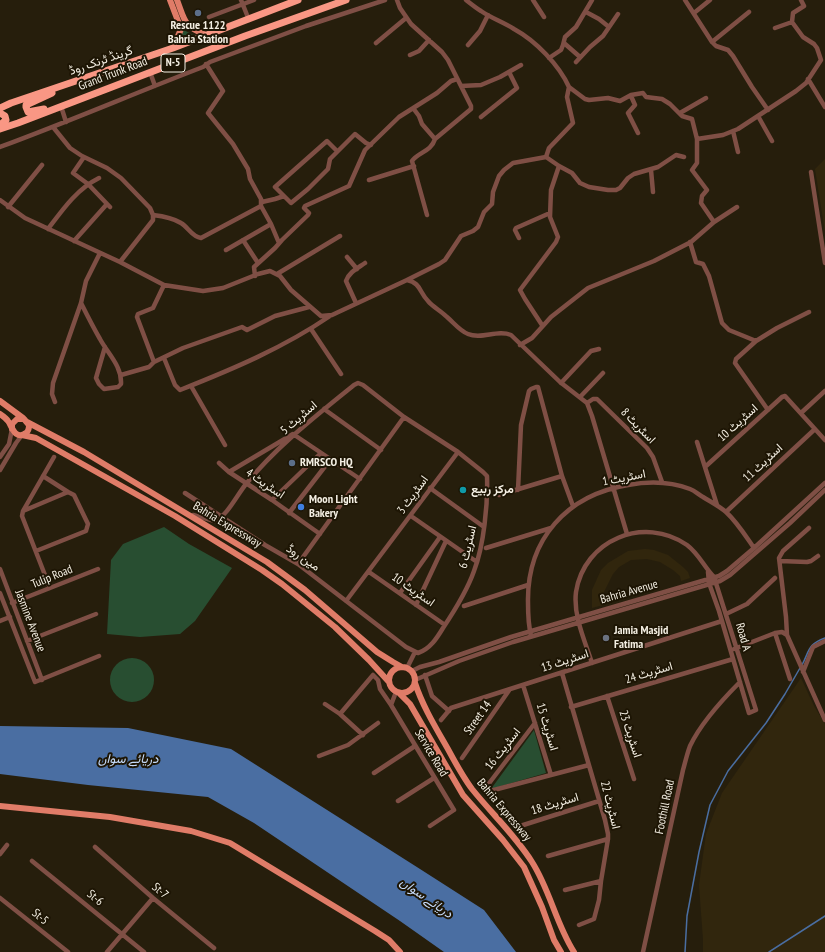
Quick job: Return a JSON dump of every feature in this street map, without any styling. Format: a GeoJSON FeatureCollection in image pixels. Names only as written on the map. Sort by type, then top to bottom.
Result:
{"type":"FeatureCollection","features":[{"type":"Feature","properties":{"kind":"highway","name":"گرینڈ ٹرنک روڈ"},"geometry":{"type":"LineString","coordinates":[[0,108],[173,48],[298,0]]}},
{"type":"Feature","properties":{"kind":"highway"},"geometry":{"type":"LineString","coordinates":[[324,7],[337,0]]}},
{"type":"Feature","properties":{"kind":"highway","name":"Grand Trunk Road"},"geometry":{"type":"LineString","coordinates":[[0,129],[302,15],[346,0]]}},
{"type":"Feature","properties":{"kind":"highway"},"geometry":{"type":"LineString","coordinates":[[60,106],[28,112],[26,107],[26,105],[81,79]]}},
{"type":"Feature","properties":{"kind":"highway"},"geometry":{"type":"LineString","coordinates":[[0,114],[5,116],[6,120],[0,126]]}},
{"type":"Feature","properties":{"kind":"main road"},"geometry":{"type":"LineString","coordinates":[[170,0],[181,29],[173,48]]}},
{"type":"Feature","properties":{"kind":"main road"},"geometry":{"type":"LineString","coordinates":[[177,0],[186,24],[190,28],[206,35]]}},
{"type":"Feature","properties":{"kind":"main road","name":"Bahria Expressway"},"geometry":{"type":"LineString","coordinates":[[0,401],[25,420],[84,452],[267,562],[288,577],[377,652],[393,662],[407,668]]}},
{"type":"Feature","properties":{"kind":"main road"},"geometry":{"type":"LineString","coordinates":[[0,414],[8,420],[12,429],[17,435],[22,435],[28,431],[29,428],[25,420],[18,418],[13,422],[12,429]]}},
{"type":"Feature","properties":{"kind":"main road","name":"Bahria Expressway"},"geometry":{"type":"LineString","coordinates":[[22,435],[36,438],[130,490],[262,570],[282,584],[335,627],[370,660],[389,682]]}},
{"type":"Feature","properties":{"kind":"main road"},"geometry":{"type":"LineString","coordinates":[[398,667],[407,668],[414,675],[415,682],[409,691],[398,692],[391,688],[389,682],[391,673],[398,667]]}},
{"type":"Feature","properties":{"kind":"main road","name":"Bahria Expressway"},"geometry":{"type":"LineString","coordinates":[[415,682],[420,697],[430,717],[464,778],[484,803],[511,832],[532,862],[546,890],[559,926],[574,952]]}},
{"type":"Feature","properties":{"kind":"main road","name":"Bahria Expressway"},"geometry":{"type":"LineString","coordinates":[[398,692],[410,704],[463,795],[503,840],[524,867],[554,940],[561,952]]}},
{"type":"Feature","properties":{"kind":"main road"},"geometry":{"type":"LineString","coordinates":[[0,806],[110,817],[191,831],[230,843],[375,931],[389,940],[400,952]]}},
{"type":"Feature","properties":{"kind":"street"},"geometry":{"type":"LineString","coordinates":[[209,17],[242,2],[254,0]]}},
{"type":"Feature","properties":{"kind":"street"},"geometry":{"type":"LineString","coordinates":[[0,147],[156,86],[203,67],[206,64],[306,26],[385,0]]}},
{"type":"Feature","properties":{"kind":"street"},"geometry":{"type":"LineString","coordinates":[[397,0],[406,18],[442,52],[461,86],[471,109],[435,139],[434,144],[430,148],[412,161],[427,215]]}},
{"type":"Feature","properties":{"kind":"street"},"geometry":{"type":"LineString","coordinates":[[466,0],[481,12],[515,29],[527,37],[549,58],[566,80],[569,87],[585,99],[608,98],[620,102],[631,96],[643,93],[646,97],[662,99],[670,104],[682,116],[692,119],[697,139],[697,163],[692,170],[707,190],[702,196],[701,203],[714,222]]}},
{"type":"Feature","properties":{"kind":"street"},"geometry":{"type":"LineString","coordinates":[[533,0],[544,17]]}},
{"type":"Feature","properties":{"kind":"street"},"geometry":{"type":"LineString","coordinates":[[549,58],[561,50],[565,37],[576,27],[592,0]]}},
{"type":"Feature","properties":{"kind":"street"},"geometry":{"type":"LineString","coordinates":[[685,0],[712,42],[716,46],[728,50],[733,56],[768,110]]}},
{"type":"Feature","properties":{"kind":"street"},"geometry":{"type":"LineString","coordinates":[[694,13],[710,0]]}},
{"type":"Feature","properties":{"kind":"street"},"geometry":{"type":"LineString","coordinates":[[697,139],[723,135],[733,131],[768,110],[796,91],[823,61],[814,44],[803,37],[792,22],[793,13],[804,6],[801,0]]}},
{"type":"Feature","properties":{"kind":"street"},"geometry":{"type":"LineString","coordinates":[[242,2],[249,20]]}},
{"type":"Feature","properties":{"kind":"street"},"geometry":{"type":"LineString","coordinates":[[586,12],[610,27]]}},
{"type":"Feature","properties":{"kind":"street"},"geometry":{"type":"LineString","coordinates":[[712,42],[749,12]]}},
{"type":"Feature","properties":{"kind":"street"},"geometry":{"type":"LineString","coordinates":[[576,62],[603,36],[618,14]]}},
{"type":"Feature","properties":{"kind":"street"},"geometry":{"type":"LineString","coordinates":[[302,15],[306,26]]}},
{"type":"Feature","properties":{"kind":"street"},"geometry":{"type":"LineString","coordinates":[[468,45],[484,26],[488,15]]}},
{"type":"Feature","properties":{"kind":"street"},"geometry":{"type":"LineString","coordinates":[[376,43],[406,18]]}},
{"type":"Feature","properties":{"kind":"street"},"geometry":{"type":"LineString","coordinates":[[775,28],[792,22]]}},
{"type":"Feature","properties":{"kind":"street"},"geometry":{"type":"LineString","coordinates":[[410,55],[419,51],[428,40]]}},
{"type":"Feature","properties":{"kind":"street"},"geometry":{"type":"LineString","coordinates":[[564,43],[580,57]]}},
{"type":"Feature","properties":{"kind":"street"},"geometry":{"type":"LineString","coordinates":[[206,64],[223,91],[208,113],[233,144],[248,169],[250,179],[279,243]]}},
{"type":"Feature","properties":{"kind":"street"},"geometry":{"type":"LineString","coordinates":[[461,86],[480,85],[521,65]]}},
{"type":"Feature","properties":{"kind":"street"},"geometry":{"type":"LineString","coordinates":[[150,72],[156,86]]}},
{"type":"Feature","properties":{"kind":"street"},"geometry":{"type":"LineString","coordinates":[[481,117],[517,88],[509,72]]}},
{"type":"Feature","properties":{"kind":"street"},"geometry":{"type":"LineString","coordinates":[[255,276],[253,269],[258,263],[308,215],[309,213],[304,208],[305,206],[348,186],[365,150],[399,117],[437,93],[447,84],[457,79]]}},
{"type":"Feature","properties":{"kind":"street"},"geometry":{"type":"LineString","coordinates":[[808,79],[825,107]]}},
{"type":"Feature","properties":{"kind":"street"},"geometry":{"type":"LineString","coordinates":[[546,157],[549,148],[573,123],[567,97],[569,87]]}},
{"type":"Feature","properties":{"kind":"street"},"geometry":{"type":"LineString","coordinates":[[631,96],[636,105],[628,113],[638,133]]}},
{"type":"Feature","properties":{"kind":"street"},"geometry":{"type":"LineString","coordinates":[[680,113],[706,98]]}},
{"type":"Feature","properties":{"kind":"street"},"geometry":{"type":"LineString","coordinates":[[60,106],[66,122]]}},
{"type":"Feature","properties":{"kind":"street"},"geometry":{"type":"LineString","coordinates":[[413,108],[419,116],[422,124],[435,139]]}},
{"type":"Feature","properties":{"kind":"street"},"geometry":{"type":"LineString","coordinates":[[758,116],[772,141]]}},
{"type":"Feature","properties":{"kind":"street"},"geometry":{"type":"LineString","coordinates":[[53,127],[70,148],[84,157],[108,168],[121,178],[150,208],[153,215],[153,220],[120,262]]}},
{"type":"Feature","properties":{"kind":"street"},"geometry":{"type":"LineString","coordinates":[[733,131],[738,152]]}},
{"type":"Feature","properties":{"kind":"street"},"geometry":{"type":"LineString","coordinates":[[337,151],[327,140],[275,187],[291,203],[328,169],[329,160],[355,134],[371,145]]}},
{"type":"Feature","properties":{"kind":"street"},"geometry":{"type":"LineString","coordinates":[[164,358],[177,388],[180,390],[270,352],[311,329],[332,315],[439,264],[445,260],[461,236],[478,227],[484,212],[492,204],[493,192],[499,176],[513,163],[546,157],[572,173],[580,183],[589,187],[616,190],[634,174],[651,170],[676,155],[684,156]]}},
{"type":"Feature","properties":{"kind":"street"},"geometry":{"type":"LineString","coordinates":[[74,241],[109,206],[88,184],[73,173],[84,157]]}},
{"type":"Feature","properties":{"kind":"street"},"geometry":{"type":"LineString","coordinates":[[8,207],[42,165]]}},
{"type":"Feature","properties":{"kind":"street"},"geometry":{"type":"LineString","coordinates":[[369,180],[414,166]]}},
{"type":"Feature","properties":{"kind":"street"},"geometry":{"type":"LineString","coordinates":[[542,325],[520,290],[556,242],[558,237],[550,213],[551,190],[559,166]]}},
{"type":"Feature","properties":{"kind":"street"},"geometry":{"type":"LineString","coordinates":[[651,170],[653,192]]}},
{"type":"Feature","properties":{"kind":"street"},"geometry":{"type":"LineString","coordinates":[[811,172],[824,246],[825,263]]}},
{"type":"Feature","properties":{"kind":"street"},"geometry":{"type":"LineString","coordinates":[[48,229],[72,198],[88,184],[99,178]]}},
{"type":"Feature","properties":{"kind":"street"},"geometry":{"type":"LineString","coordinates":[[153,215],[165,216],[181,222],[196,237],[201,238],[262,204],[284,196]]}},
{"type":"Feature","properties":{"kind":"street"},"geometry":{"type":"LineString","coordinates":[[0,200],[25,218],[120,262],[164,285],[203,291],[224,288],[270,271],[280,276],[291,290],[321,316],[332,315]]}},
{"type":"Feature","properties":{"kind":"street"},"geometry":{"type":"LineString","coordinates":[[520,345],[532,338],[542,325],[588,288],[654,261],[690,242],[714,222],[736,207]]}},
{"type":"Feature","properties":{"kind":"street"},"geometry":{"type":"LineString","coordinates":[[519,238],[515,230],[516,228],[550,213]]}},
{"type":"Feature","properties":{"kind":"street"},"geometry":{"type":"LineString","coordinates":[[226,250],[271,224]]}},
{"type":"Feature","properties":{"kind":"street"},"geometry":{"type":"LineString","coordinates":[[277,274],[340,236]]}},
{"type":"Feature","properties":{"kind":"street"},"geometry":{"type":"LineString","coordinates":[[243,240],[258,263]]}},
{"type":"Feature","properties":{"kind":"street"},"geometry":{"type":"LineString","coordinates":[[690,242],[696,262],[703,264],[709,276],[722,323],[729,330],[756,341]]}},
{"type":"Feature","properties":{"kind":"street"},"geometry":{"type":"LineString","coordinates":[[55,402],[52,394],[53,383],[86,281],[100,253]]}},
{"type":"Feature","properties":{"kind":"street"},"geometry":{"type":"LineString","coordinates":[[347,257],[356,269]]}},
{"type":"Feature","properties":{"kind":"street"},"geometry":{"type":"LineString","coordinates":[[356,303],[346,281],[349,275],[365,263]]}},
{"type":"Feature","properties":{"kind":"street"},"geometry":{"type":"LineString","coordinates":[[407,280],[413,281],[418,285],[427,300],[461,330],[469,335],[476,336],[504,332],[511,335],[561,383],[587,403],[627,534]]}},
{"type":"Feature","properties":{"kind":"street"},"geometry":{"type":"LineString","coordinates":[[154,362],[137,317],[138,314],[153,308],[164,285]]}},
{"type":"Feature","properties":{"kind":"street"},"geometry":{"type":"LineString","coordinates":[[80,303],[121,375],[121,384],[118,387],[104,389],[96,378],[96,373],[104,347]]}},
{"type":"Feature","properties":{"kind":"street"},"geometry":{"type":"LineString","coordinates":[[121,375],[149,367],[154,362],[183,348],[242,327],[247,330],[275,316],[309,307]]}},
{"type":"Feature","properties":{"kind":"street"},"geometry":{"type":"LineString","coordinates":[[768,410],[735,362],[756,341],[777,328],[809,312]]}},
{"type":"Feature","properties":{"kind":"street"},"geometry":{"type":"LineString","coordinates":[[311,329],[341,374]]}},
{"type":"Feature","properties":{"kind":"street"},"geometry":{"type":"LineString","coordinates":[[561,383],[591,350],[599,348]]}},
{"type":"Feature","properties":{"kind":"street"},"geometry":{"type":"LineString","coordinates":[[580,397],[603,374]]}},
{"type":"Feature","properties":{"kind":"street","name":"اسٹریٹ 5"},"geometry":{"type":"LineString","coordinates":[[222,517],[246,484],[293,434],[354,385],[358,383],[363,385],[404,417]]}},
{"type":"Feature","properties":{"kind":"street"},"geometry":{"type":"LineString","coordinates":[[191,386],[225,445]]}},
{"type":"Feature","properties":{"kind":"street"},"geometry":{"type":"LineString","coordinates":[[518,490],[522,425],[529,391],[533,387],[538,387],[562,476],[573,506]]}},
{"type":"Feature","properties":{"kind":"street"},"geometry":{"type":"LineString","coordinates":[[825,391],[801,413],[825,440]]}},
{"type":"Feature","properties":{"kind":"street","name":"اسٹریٹ 10"},"geometry":{"type":"LineString","coordinates":[[705,467],[782,397],[785,396],[801,413]]}},
{"type":"Feature","properties":{"kind":"street","name":"اسٹریٹ 8"},"geometry":{"type":"LineString","coordinates":[[587,403],[593,399],[597,399],[647,448],[653,457],[662,482]]}},
{"type":"Feature","properties":{"kind":"street"},"geometry":{"type":"LineString","coordinates":[[324,408],[381,450]]}},
{"type":"Feature","properties":{"kind":"street"},"geometry":{"type":"LineString","coordinates":[[298,564],[404,417],[458,452]]}},
{"type":"Feature","properties":{"kind":"street"},"geometry":{"type":"LineString","coordinates":[[0,458],[9,444],[12,429]]}},
{"type":"Feature","properties":{"kind":"street","name":"اسٹریٹ 11"},"geometry":{"type":"LineString","coordinates":[[726,512],[815,429]]}},
{"type":"Feature","properties":{"kind":"street"},"geometry":{"type":"LineString","coordinates":[[229,472],[293,434],[360,480]]}},
{"type":"Feature","properties":{"kind":"street"},"geometry":{"type":"LineString","coordinates":[[0,470],[22,435]]}},
{"type":"Feature","properties":{"kind":"street"},"geometry":{"type":"LineString","coordinates":[[697,442],[717,506]]}},
{"type":"Feature","properties":{"kind":"street","name":"اسٹریٹ 3"},"geometry":{"type":"LineString","coordinates":[[346,602],[458,452]]}},
{"type":"Feature","properties":{"kind":"street","name":"اسٹریٹ 6"},"geometry":{"type":"LineString","coordinates":[[415,652],[418,653],[424,651],[435,640],[464,594],[477,562],[484,527],[487,476],[458,452]]}},
{"type":"Feature","properties":{"kind":"street"},"geometry":{"type":"LineString","coordinates":[[272,500],[321,453]]}},
{"type":"Feature","properties":{"kind":"street"},"geometry":{"type":"LineString","coordinates":[[50,588],[22,516],[23,511],[54,457]]}},
{"type":"Feature","properties":{"kind":"street"},"geometry":{"type":"LineString","coordinates":[[289,513],[330,460]]}},
{"type":"Feature","properties":{"kind":"street","name":"اسٹریٹ 4"},"geometry":{"type":"LineString","coordinates":[[219,463],[246,484],[272,500],[320,534]]}},
{"type":"Feature","properties":{"kind":"street"},"geometry":{"type":"LineString","coordinates":[[36,551],[86,531],[88,524],[74,495],[43,476]]}},
{"type":"Feature","properties":{"kind":"street"},"geometry":{"type":"LineString","coordinates":[[499,495],[562,476]]}},
{"type":"Feature","properties":{"kind":"street","name":"اسٹریٹ 1"},"geometry":{"type":"LineString","coordinates":[[531,634],[528,626],[528,585],[536,551],[551,528],[570,508],[595,494],[613,487],[662,482],[691,490],[726,512],[741,529],[754,548]]}},
{"type":"Feature","properties":{"kind":"street","name":"Bahria Avenue"},"geometry":{"type":"LineString","coordinates":[[715,580],[754,548],[825,483]]}},
{"type":"Feature","properties":{"kind":"street"},"geometry":{"type":"LineString","coordinates":[[430,488],[484,527]]}},
{"type":"Feature","properties":{"kind":"street","name":"Bahria Avenue"},"geometry":{"type":"LineString","coordinates":[[407,668],[435,664],[730,575],[790,523],[825,490]]}},
{"type":"Feature","properties":{"kind":"street"},"geometry":{"type":"LineString","coordinates":[[23,511],[68,492]]}},
{"type":"Feature","properties":{"kind":"street","name":"مین روڈ"},"geometry":{"type":"LineString","coordinates":[[185,493],[265,545],[298,564],[346,602],[406,647],[415,652]]}},
{"type":"Feature","properties":{"kind":"street"},"geometry":{"type":"LineString","coordinates":[[187,514],[211,521],[215,521],[222,517]]}},
{"type":"Feature","properties":{"kind":"street"},"geometry":{"type":"LineString","coordinates":[[411,516],[477,562]]}},
{"type":"Feature","properties":{"kind":"street"},"geometry":{"type":"LineString","coordinates":[[486,548],[551,528]]}},
{"type":"Feature","properties":{"kind":"street"},"geometry":{"type":"LineString","coordinates":[[809,528],[783,551],[779,558],[787,635],[825,720]]}},
{"type":"Feature","properties":{"kind":"street"},"geometry":{"type":"LineString","coordinates":[[592,663],[578,620],[576,593],[579,579],[585,567],[603,546],[614,539],[627,534],[652,532],[665,534],[677,539],[697,554],[708,572],[715,580]]}},
{"type":"Feature","properties":{"kind":"street"},"geometry":{"type":"LineString","coordinates":[[400,593],[440,537]]}},
{"type":"Feature","properties":{"kind":"street"},"geometry":{"type":"LineString","coordinates":[[416,605],[446,540]]}},
{"type":"Feature","properties":{"kind":"street"},"geometry":{"type":"LineString","coordinates":[[780,561],[811,562],[818,556]]}},
{"type":"Feature","properties":{"kind":"street","name":"Jasmine Avenue"},"geometry":{"type":"LineString","coordinates":[[0,569],[42,680],[35,682],[0,593]]}},
{"type":"Feature","properties":{"kind":"street","name":"Tulip Road"},"geometry":{"type":"LineString","coordinates":[[12,603],[98,569]]}},
{"type":"Feature","properties":{"kind":"street","name":"اسٹریٹ 10"},"geometry":{"type":"LineString","coordinates":[[369,572],[445,625]]}},
{"type":"Feature","properties":{"kind":"street","name":"Road A"},"geometry":{"type":"LineString","coordinates":[[708,572],[709,581],[750,713],[756,710],[715,580]]}},
{"type":"Feature","properties":{"kind":"street"},"geometry":{"type":"LineString","coordinates":[[726,614],[747,604],[775,578]]}},
{"type":"Feature","properties":{"kind":"street"},"geometry":{"type":"LineString","coordinates":[[464,606],[528,585]]}},
{"type":"Feature","properties":{"kind":"street"},"geometry":{"type":"LineString","coordinates":[[27,641],[96,614]]}},
{"type":"Feature","properties":{"kind":"street"},"geometry":{"type":"LineString","coordinates":[[0,621],[10,617]]}},
{"type":"Feature","properties":{"kind":"street","name":"اسٹریٹ 13"},"geometry":{"type":"LineString","coordinates":[[441,720],[451,708],[722,621]]}},
{"type":"Feature","properties":{"kind":"street"},"geometry":{"type":"LineString","coordinates":[[730,650],[775,633],[782,632],[787,635]]}},
{"type":"Feature","properties":{"kind":"street"},"geometry":{"type":"LineString","coordinates":[[775,633],[790,679]]}},
{"type":"Feature","properties":{"kind":"street","name":"Bahria Avenue"},"geometry":{"type":"LineString","coordinates":[[415,682],[425,675],[531,634]]}},
{"type":"Feature","properties":{"kind":"street"},"geometry":{"type":"LineString","coordinates":[[802,671],[813,647],[825,641]]}},
{"type":"Feature","properties":{"kind":"street"},"geometry":{"type":"LineString","coordinates":[[407,668],[415,652]]}},
{"type":"Feature","properties":{"kind":"street"},"geometry":{"type":"LineString","coordinates":[[42,680],[99,656]]}},
{"type":"Feature","properties":{"kind":"street","name":"اسٹریٹ 24"},"geometry":{"type":"LineString","coordinates":[[571,707],[733,658]]}},
{"type":"Feature","properties":{"kind":"street","name":"اسٹریٹ 22"},"geometry":{"type":"LineString","coordinates":[[562,673],[608,834],[599,900],[594,919],[579,925]]}},
{"type":"Feature","properties":{"kind":"street","name":"Service Road"},"geometry":{"type":"LineString","coordinates":[[340,714],[373,675],[378,680],[380,689],[454,810],[430,826]]}},
{"type":"Feature","properties":{"kind":"street"},"geometry":{"type":"LineString","coordinates":[[425,675],[432,696],[449,711]]}},
{"type":"Feature","properties":{"kind":"street","name":"Foothill Road"},"geometry":{"type":"LineString","coordinates":[[643,952],[683,770],[690,747],[699,731],[740,682]]}},
{"type":"Feature","properties":{"kind":"street","name":"اسٹریٹ 15"},"geometry":{"type":"LineString","coordinates":[[523,685],[551,775]]}},
{"type":"Feature","properties":{"kind":"street","name":"Street 14"},"geometry":{"type":"LineString","coordinates":[[462,758],[510,689]]}},
{"type":"Feature","properties":{"kind":"street"},"geometry":{"type":"LineString","coordinates":[[391,705],[398,692]]}},
{"type":"Feature","properties":{"kind":"street","name":"اسٹریٹ 23"},"geometry":{"type":"LineString","coordinates":[[607,696],[634,779]]}},
{"type":"Feature","properties":{"kind":"street"},"geometry":{"type":"LineString","coordinates":[[325,704],[340,714],[363,735]]}},
{"type":"Feature","properties":{"kind":"street"},"geometry":{"type":"LineString","coordinates":[[319,756],[348,745],[378,724]]}},
{"type":"Feature","properties":{"kind":"street","name":"اسٹریٹ 16"},"geometry":{"type":"LineString","coordinates":[[535,724],[487,786],[488,789],[492,791],[551,775]]}},
{"type":"Feature","properties":{"kind":"street"},"geometry":{"type":"LineString","coordinates":[[374,772],[415,746]]}},
{"type":"Feature","properties":{"kind":"street"},"geometry":{"type":"LineString","coordinates":[[551,775],[589,765]]}},
{"type":"Feature","properties":{"kind":"street"},"geometry":{"type":"LineString","coordinates":[[398,801],[434,778]]}},
{"type":"Feature","properties":{"kind":"street","name":"اسٹریٹ 18"},"geometry":{"type":"LineString","coordinates":[[517,826],[599,801]]}},
{"type":"Feature","properties":{"kind":"street"},"geometry":{"type":"LineString","coordinates":[[548,856],[608,839]]}},
{"type":"Feature","properties":{"kind":"street"},"geometry":{"type":"LineString","coordinates":[[0,854],[7,844]]}},
{"type":"Feature","properties":{"kind":"street","name":"St-7"},"geometry":{"type":"LineString","coordinates":[[95,847],[153,898],[214,948]]}},
{"type":"Feature","properties":{"kind":"street","name":"St-6"},"geometry":{"type":"LineString","coordinates":[[32,861],[144,952]]}},
{"type":"Feature","properties":{"kind":"street"},"geometry":{"type":"LineString","coordinates":[[565,890],[601,881]]}},
{"type":"Feature","properties":{"kind":"street","name":"St-5"},"geometry":{"type":"LineString","coordinates":[[0,898],[68,952]]}},
{"type":"Feature","properties":{"kind":"street"},"geometry":{"type":"LineString","coordinates":[[107,952],[153,898]]}},
{"type":"Feature","properties":{"kind":"shaded area"},"geometry":{"type":"Polygon","coordinates":[[[825,159],[825,232],[815,169],[825,159]]]}},
{"type":"Feature","properties":{"kind":"shaded area"},"geometry":{"type":"Polygon","coordinates":[[[645,549],[654,550],[668,555],[688,572],[690,578],[681,581],[680,576],[660,562],[647,559],[631,560],[619,567],[613,574],[603,594],[603,605],[592,608],[592,590],[601,570],[608,563],[628,551],[645,549]]]}},
{"type":"Feature","properties":{"kind":"shaded area"},"geometry":{"type":"Polygon","coordinates":[[[801,678],[814,706],[825,724],[825,952],[703,952],[699,885],[706,834],[722,793],[801,678]]]}},
{"type":"Feature","properties":{"kind":"green space"},"geometry":{"type":"Polygon","coordinates":[[[182,29],[193,35],[179,41],[182,29]]]}},
{"type":"Feature","properties":{"kind":"green space"},"geometry":{"type":"Polygon","coordinates":[[[164,527],[189,544],[232,568],[195,621],[180,634],[140,637],[107,634],[111,560],[123,544],[164,527]]]}},
{"type":"Feature","properties":{"kind":"green space"},"geometry":{"type":"Polygon","coordinates":[[[132,658],[144,662],[150,668],[154,680],[150,692],[144,698],[132,702],[120,698],[114,692],[110,680],[114,668],[120,662],[132,658]]]}},
{"type":"Feature","properties":{"kind":"green space"},"geometry":{"type":"Polygon","coordinates":[[[534,730],[546,773],[491,789],[534,730]]]}},
{"type":"Feature","properties":{"kind":"water","name":"دریائے سواں"},"geometry":{"type":"Polygon","coordinates":[[[0,726],[128,728],[231,749],[484,910],[516,952],[444,952],[254,823],[208,797],[88,785],[0,774],[0,726]]]}},
{"type":"Feature","properties":{"kind":"waterway"},"geometry":{"type":"LineString","coordinates":[[802,665],[812,646],[825,638]]}},
{"type":"Feature","properties":{"kind":"waterway"},"geometry":{"type":"LineString","coordinates":[[685,952],[687,916],[699,852],[710,805],[728,771],[766,723],[800,668]]}},
{"type":"Feature","properties":{"kind":"waterway"},"geometry":{"type":"LineString","coordinates":[[769,952],[825,916]]}},
{"type":"Feature","properties":{"kind":"place","name":"Rescue 1122 Bahria Station"},"geometry":{"type":"Point","coordinates":[198,13]}},
{"type":"Feature","properties":{"kind":"place","name":"RMRSCO HQ"},"geometry":{"type":"Point","coordinates":[292,463]}},
{"type":"Feature","properties":{"kind":"place","name":"مرکز ربیع"},"geometry":{"type":"Point","coordinates":[463,490]}},
{"type":"Feature","properties":{"kind":"place","name":"Moon Light Bakery"},"geometry":{"type":"Point","coordinates":[301,507]}},
{"type":"Feature","properties":{"kind":"place","name":"Jamia Masjid Fatima"},"geometry":{"type":"Point","coordinates":[606,638]}}]}
